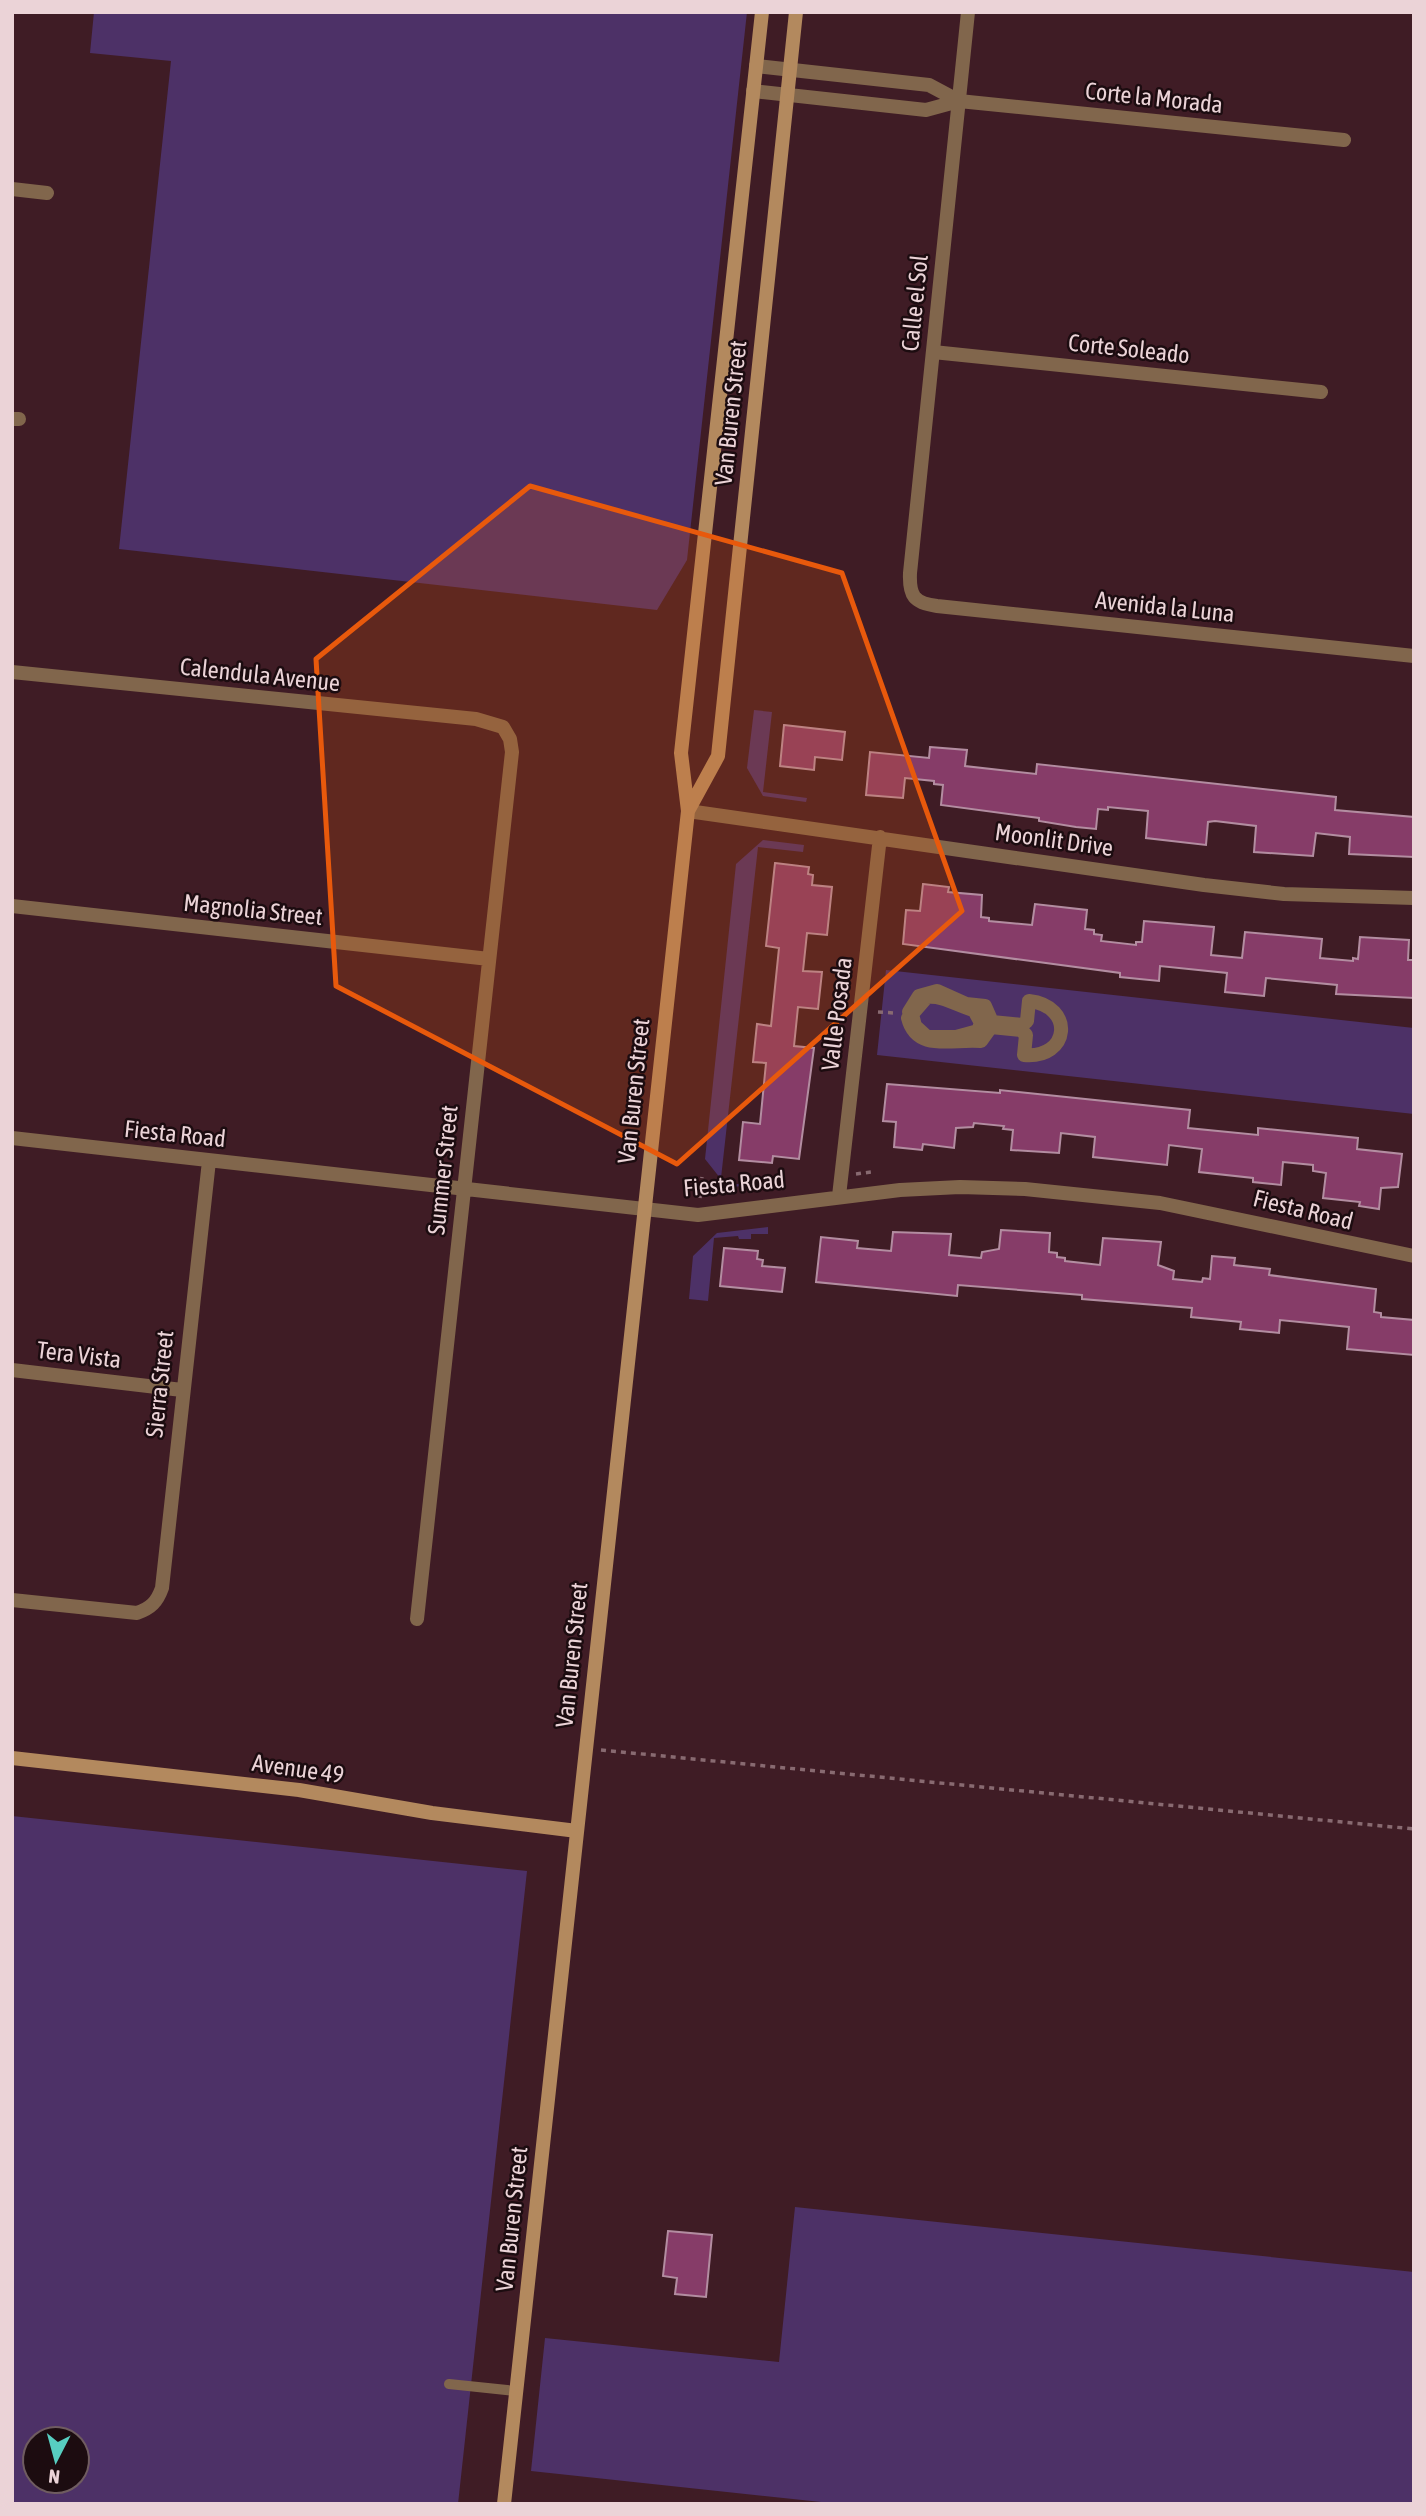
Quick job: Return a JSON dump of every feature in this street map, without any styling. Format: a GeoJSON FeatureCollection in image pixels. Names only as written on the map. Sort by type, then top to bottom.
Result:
{"type":"FeatureCollection","features":[{"type":"Feature","properties":{"kind":"street","name":"Van Buren Street"},"geometry":{"type":"LineString","coordinates":[[504,2504],[688,811],[681,753],[762,12]]}},
{"type":"Feature","properties":{"kind":"street","name":"Van Buren Street"},"geometry":{"type":"LineString","coordinates":[[688,811],[718,756],[796,12]]}},
{"type":"Feature","properties":{"kind":"street","name":"Calle el Sol"},"geometry":{"type":"LineString","coordinates":[[913,598],[909,588],[910,573],[968,12]]}},
{"type":"Feature","properties":{"kind":"street","name":"Corte la Morada"},"geometry":{"type":"LineString","coordinates":[[756,66],[929,85],[959,101]]}},
{"type":"Feature","properties":{"kind":"street","name":"Corte la Morada"},"geometry":{"type":"LineString","coordinates":[[753,91],[926,110],[959,101],[1344,140]]}},
{"type":"Feature","properties":{"kind":"street"},"geometry":{"type":"LineString","coordinates":[[12,189],[47,192]]}},
{"type":"Feature","properties":{"kind":"street","name":"Corte Soleado"},"geometry":{"type":"LineString","coordinates":[[933,352],[1321,392]]}},
{"type":"Feature","properties":{"kind":"street","name":"Avenida la Luna"},"geometry":{"type":"LineString","coordinates":[[913,598],[922,604],[937,606],[1414,656]]}},
{"type":"Feature","properties":{"kind":"street","name":"Calendula Avenue"},"geometry":{"type":"LineString","coordinates":[[12,672],[476,719],[503,727]]}},
{"type":"Feature","properties":{"kind":"street","name":"Summer Street"},"geometry":{"type":"LineString","coordinates":[[417,1619],[512,752],[510,739],[503,727]]}},
{"type":"Feature","properties":{"kind":"street","name":"Moonlit Drive"},"geometry":{"type":"LineString","coordinates":[[688,811],[1204,886],[1284,894],[1414,898]]}},
{"type":"Feature","properties":{"kind":"street","name":"Valle Posada"},"geometry":{"type":"LineString","coordinates":[[839,1196],[880,837]]}},
{"type":"Feature","properties":{"kind":"street","name":"Magnolia Street"},"geometry":{"type":"LineString","coordinates":[[12,906],[489,959]]}},
{"type":"Feature","properties":{"kind":"street"},"geometry":{"type":"LineString","coordinates":[[937,991],[966,1004],[985,1006],[992,1021],[1022,1025],[1027,1021],[1029,1001],[1052,1008],[1060,1019],[1062,1033],[1056,1045],[1047,1053],[1024,1055],[1026,1035],[1021,1030],[991,1027],[981,1041],[933,1042],[918,1036],[908,1018],[913,1018],[915,1026],[927,1037],[971,1035],[978,1031],[981,1023],[979,1015],[967,1008],[935,996],[927,997],[914,1012],[909,1012],[919,996],[937,991]]}},
{"type":"Feature","properties":{"kind":"street","name":"Fiesta Road"},"geometry":{"type":"LineString","coordinates":[[12,1138],[698,1215],[839,1196],[960,1187],[1090,1195],[1228,1215],[1369,1249],[1414,1256]]}},
{"type":"Feature","properties":{"kind":"street","name":"Sierra Street"},"geometry":{"type":"LineString","coordinates":[[12,1600],[124,1613],[148,1609],[158,1599],[162,1588],[209,1161]]}},
{"type":"Feature","properties":{"kind":"street","name":"Tera Vista"},"geometry":{"type":"LineString","coordinates":[[12,1370],[182,1390]]}},
{"type":"Feature","properties":{"kind":"street","name":"Avenue 49"},"geometry":{"type":"LineString","coordinates":[[12,1758],[299,1790],[432,1813],[577,1831]]}},
{"type":"Feature","properties":{"kind":"lane"},"geometry":{"type":"LineString","coordinates":[[449,2384],[516,2391]]}},
{"type":"Feature","properties":{"kind":"path"},"geometry":{"type":"LineString","coordinates":[[585,1748],[1414,1829]]}},
{"type":"Feature","properties":{"kind":"highlighted area"},"geometry":{"type":"Polygon","coordinates":[[[530,486],[842,573],[962,911],[677,1164],[336,986],[316,659],[530,486]]]}},
{"type":"Feature","properties":{"kind":"shaded area"},"geometry":{"type":"Polygon","coordinates":[[[94,12],[747,12],[687,560],[657,610],[119,549],[171,61],[90,53],[94,12]]]}},
{"type":"Feature","properties":{"kind":"shaded area"},"geometry":{"type":"Polygon","coordinates":[[[754,710],[772,712],[763,792],[807,798],[806,802],[763,796],[747,768],[754,710]]]}},
{"type":"Feature","properties":{"kind":"shaded area"},"geometry":{"type":"Polygon","coordinates":[[[763,840],[804,845],[803,852],[758,847],[721,1178],[730,1186],[761,1178],[760,1183],[728,1188],[705,1159],[736,864],[763,840]]]}},
{"type":"Feature","properties":{"kind":"shaded area"},"geometry":{"type":"Polygon","coordinates":[[[886,970],[1414,1028],[1414,1114],[877,1055],[886,970]]]}},
{"type":"Feature","properties":{"kind":"shaded area"},"geometry":{"type":"Polygon","coordinates":[[[768,1227],[768,1234],[751,1234],[751,1239],[739,1239],[738,1236],[714,1238],[708,1301],[689,1299],[693,1256],[717,1233],[768,1227]]]}},
{"type":"Feature","properties":{"kind":"shaded area"},"geometry":{"type":"Polygon","coordinates":[[[12,1816],[527,1871],[458,2504],[12,2504],[12,1816]]]}},
{"type":"Feature","properties":{"kind":"shaded area"},"geometry":{"type":"Polygon","coordinates":[[[795,2207],[1414,2272],[1414,2504],[840,2504],[531,2471],[545,2338],[779,2362],[795,2207]]]}},
{"type":"Feature","properties":{"kind":"building"},"geometry":{"type":"Polygon","coordinates":[[[784,725],[845,732],[842,760],[815,757],[814,770],[780,766],[784,725]]]}},
{"type":"Feature","properties":{"kind":"building"},"geometry":{"type":"Polygon","coordinates":[[[930,747],[967,750],[965,766],[1036,774],[1037,764],[1336,797],[1335,810],[1414,817],[1414,857],[1349,854],[1350,837],[1316,833],[1313,856],[1254,852],[1256,826],[1215,821],[1208,822],[1206,845],[1146,838],[1148,811],[1108,807],[1108,810],[1098,809],[1096,829],[1076,827],[1039,821],[1039,818],[941,805],[943,785],[934,784],[934,781],[905,778],[903,798],[866,795],[870,752],[929,758],[930,747]]]}},
{"type":"Feature","properties":{"kind":"building"},"geometry":{"type":"Polygon","coordinates":[[[775,863],[809,867],[808,874],[813,875],[812,885],[832,887],[827,935],[807,933],[803,971],[822,972],[818,1009],[798,1007],[794,1046],[814,1048],[799,1159],[773,1156],[772,1163],[739,1160],[743,1122],[760,1124],[766,1063],[753,1062],[757,1024],[771,1026],[779,948],[766,946],[775,863]]]}},
{"type":"Feature","properties":{"kind":"building"},"geometry":{"type":"Polygon","coordinates":[[[923,884],[949,887],[948,892],[982,895],[981,917],[989,918],[989,921],[1032,925],[1035,904],[1087,910],[1085,929],[1102,935],[1101,941],[1136,945],[1136,942],[1142,942],[1144,921],[1214,927],[1211,955],[1242,958],[1245,932],[1322,939],[1320,958],[1353,961],[1353,958],[1358,959],[1360,937],[1409,940],[1408,960],[1414,960],[1414,998],[1336,994],[1337,985],[1266,978],[1264,996],[1225,992],[1227,973],[1160,966],[1159,981],[1120,977],[1120,973],[903,944],[906,910],[920,911],[923,884]]]}},
{"type":"Feature","properties":{"kind":"building"},"geometry":{"type":"Polygon","coordinates":[[[887,1084],[1000,1093],[1000,1090],[1190,1110],[1188,1128],[1258,1135],[1258,1128],[1358,1138],[1357,1149],[1402,1154],[1398,1187],[1381,1188],[1379,1209],[1359,1206],[1360,1202],[1323,1198],[1326,1173],[1313,1171],[1313,1165],[1283,1162],[1281,1185],[1253,1182],[1253,1178],[1199,1172],[1202,1149],[1169,1145],[1167,1165],[1093,1157],[1095,1137],[1061,1133],[1059,1153],[1011,1150],[1013,1130],[1003,1129],[1004,1126],[974,1123],[973,1127],[956,1128],[954,1148],[923,1144],[922,1150],[894,1147],[896,1122],[883,1121],[887,1084]]]}},
{"type":"Feature","properties":{"kind":"building"},"geometry":{"type":"Polygon","coordinates":[[[1001,1230],[1050,1233],[1049,1252],[1057,1253],[1057,1257],[1065,1258],[1065,1261],[1100,1265],[1103,1238],[1161,1242],[1158,1265],[1174,1271],[1173,1279],[1202,1282],[1203,1278],[1210,1279],[1212,1256],[1235,1258],[1234,1265],[1270,1269],[1269,1275],[1376,1289],[1374,1312],[1381,1313],[1381,1317],[1414,1320],[1414,1355],[1347,1349],[1349,1327],[1280,1320],[1279,1333],[1240,1329],[1241,1322],[1191,1317],[1192,1308],[1082,1299],[1082,1295],[958,1285],[957,1296],[816,1282],[821,1237],[858,1241],[857,1248],[891,1251],[893,1232],[951,1234],[949,1255],[981,1258],[982,1252],[999,1249],[1001,1230]]]}},
{"type":"Feature","properties":{"kind":"building"},"geometry":{"type":"Polygon","coordinates":[[[724,1248],[758,1251],[757,1259],[763,1260],[762,1266],[785,1268],[782,1292],[720,1286],[724,1248]]]}},
{"type":"Feature","properties":{"kind":"building"},"geometry":{"type":"Polygon","coordinates":[[[668,2231],[712,2235],[706,2297],[675,2294],[677,2278],[663,2276],[668,2231]]]}}]}
